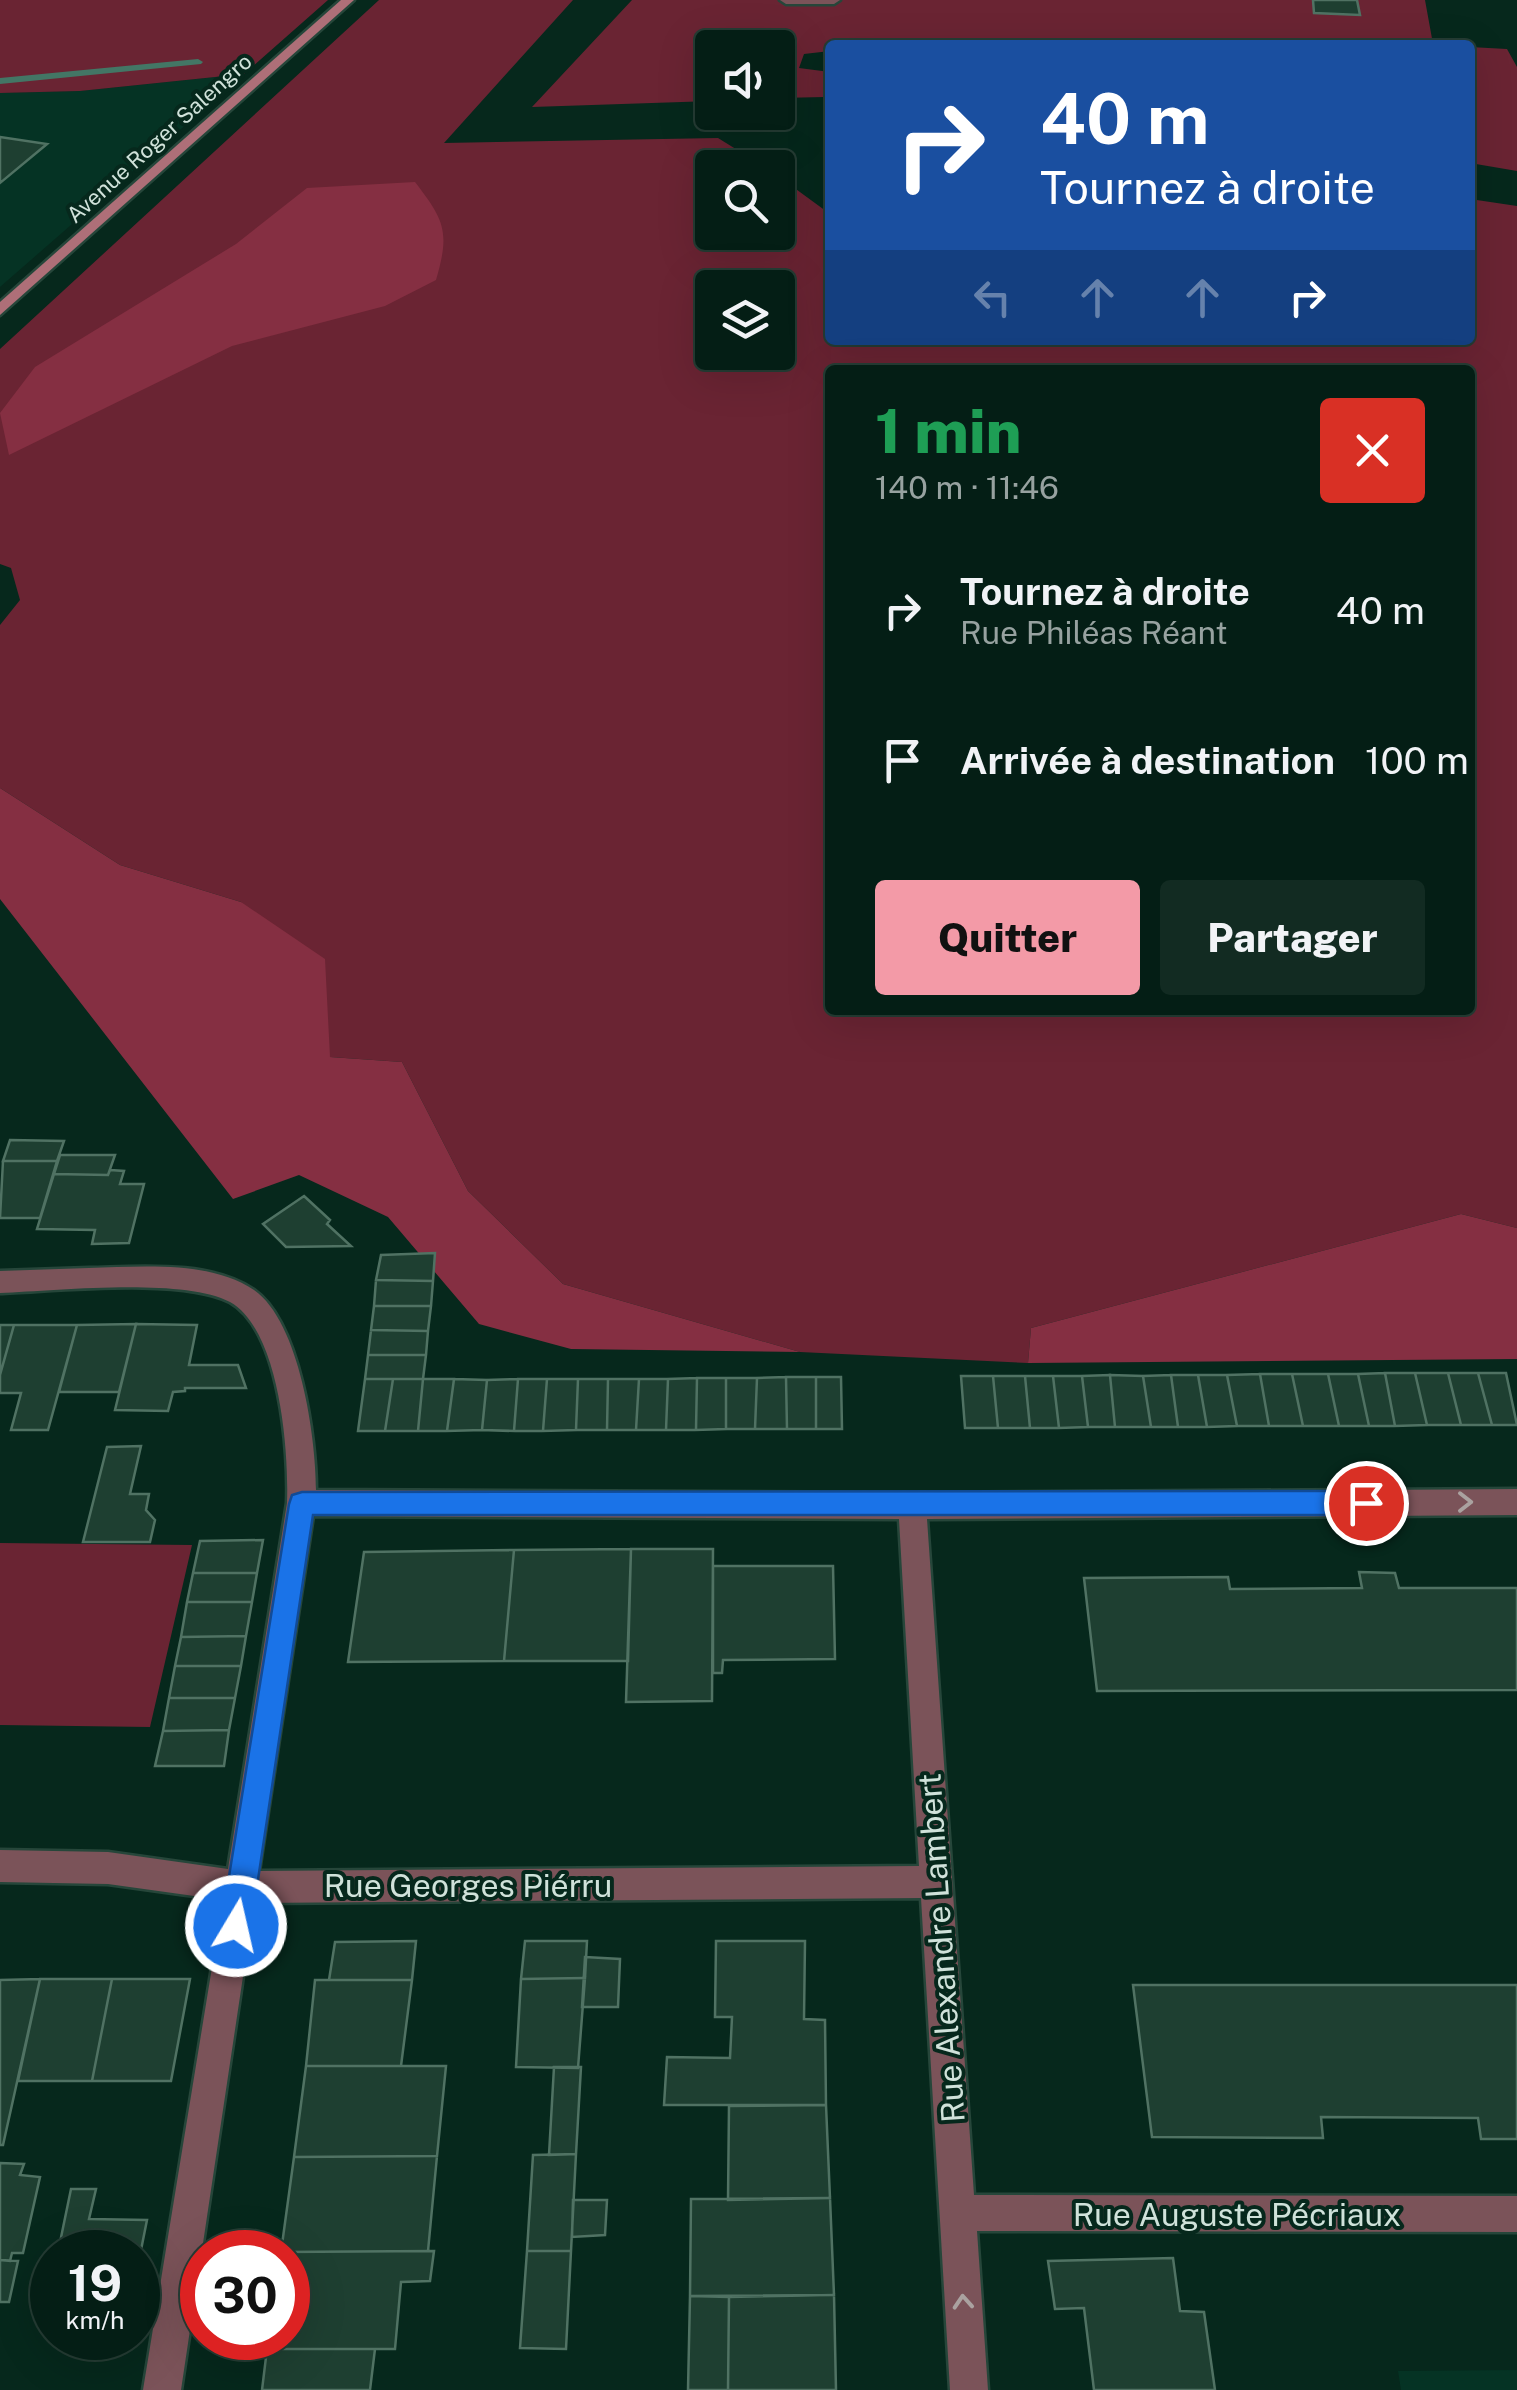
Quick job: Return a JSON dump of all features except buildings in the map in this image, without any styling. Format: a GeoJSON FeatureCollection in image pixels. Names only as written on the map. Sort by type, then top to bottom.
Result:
{"type":"FeatureCollection","features":[{"type":"Feature","properties":{"kind":"main road","name":"Avenue Roger Salengro"},"geometry":{"type":"LineString","coordinates":[[0,310],[348,0]]}},
{"type":"Feature","properties":{"kind":"street"},"geometry":{"type":"LineString","coordinates":[[786,0],[834,0]]}},
{"type":"Feature","properties":{"kind":"street"},"geometry":{"type":"LineString","coordinates":[[0,1282],[181,1280],[217,1284],[243,1296],[258,1312],[273,1340],[301,1431],[302,1504],[162,2390]]}},
{"type":"Feature","properties":{"kind":"street"},"geometry":{"type":"LineString","coordinates":[[302,1504],[912,1506],[1517,1502]]}},
{"type":"Feature","properties":{"kind":"street","name":"Rue Alexandre Lambert"},"geometry":{"type":"LineString","coordinates":[[912,1506],[969,2390]]}},
{"type":"Feature","properties":{"kind":"street","name":"Rue Georges Piérru"},"geometry":{"type":"LineString","coordinates":[[0,1866],[108,1868],[242,1887],[938,1882]]}},
{"type":"Feature","properties":{"kind":"street","name":"Rue Auguste Pécriaux"},"geometry":{"type":"LineString","coordinates":[[957,2214],[1517,2214]]}},
{"type":"Feature","properties":{"kind":"shaded area"},"geometry":{"type":"Polygon","coordinates":[[[0,0],[328,0],[244,74],[80,91],[0,93],[0,0]]]}},
{"type":"Feature","properties":{"kind":"shaded area"},"geometry":{"type":"Polygon","coordinates":[[[379,0],[573,0],[444,143],[718,138],[737,150],[695,150],[695,250],[795,250],[795,188],[825,210],[825,345],[1475,345],[1475,200],[1517,206],[1517,1228],[1461,1214],[1031,1328],[1028,1363],[800,1352],[563,1284],[468,1191],[402,1062],[330,1057],[241,902],[120,865],[0,788],[0,625],[20,600],[11,568],[0,564],[0,349],[379,0]]]}},
{"type":"Feature","properties":{"kind":"shaded area"},"geometry":{"type":"Polygon","coordinates":[[[632,0],[1425,0],[1432,40],[825,40],[825,52],[804,54],[799,68],[825,71],[825,97],[795,98],[795,30],[695,30],[695,102],[532,107],[632,0]]]}},
{"type":"Feature","properties":{"kind":"shaded area"},"geometry":{"type":"Polygon","coordinates":[[[1475,47],[1507,49],[1517,67],[1517,171],[1475,164],[1475,47]]]}},
{"type":"Feature","properties":{"kind":"shaded area"},"geometry":{"type":"Polygon","coordinates":[[[244,74],[0,287],[0,93],[80,91],[244,74]]]}},
{"type":"Feature","properties":{"kind":"shaded area"},"geometry":{"type":"Polygon","coordinates":[[[415,182],[442,228],[443,250],[436,280],[385,306],[232,346],[9,455],[0,413],[35,367],[236,244],[307,188],[415,182]]]}},
{"type":"Feature","properties":{"kind":"shaded area"},"geometry":{"type":"Polygon","coordinates":[[[0,788],[120,865],[241,902],[325,959],[330,1057],[402,1062],[468,1191],[563,1284],[800,1352],[571,1349],[479,1324],[388,1217],[299,1175],[233,1199],[0,899],[0,788]]]}},
{"type":"Feature","properties":{"kind":"shaded area"},"geometry":{"type":"Polygon","coordinates":[[[1461,1214],[1517,1228],[1517,1359],[1028,1363],[1031,1328],[1461,1214]]]}},
{"type":"Feature","properties":{"kind":"shaded area"},"geometry":{"type":"Polygon","coordinates":[[[0,1543],[192,1545],[150,1727],[0,1725],[0,1543]]]}},
{"type":"Feature","properties":{"kind":"shaded area"},"geometry":{"type":"Polygon","coordinates":[[[1517,2370],[1517,2390],[1401,2390],[1398,2371],[1517,2370]]]}},
{"type":"Feature","properties":{"kind":"waterway"},"geometry":{"type":"LineString","coordinates":[[0,81],[198,62]]}},
{"type":"Feature","properties":{"kind":"route"},"geometry":{"type":"LineString","coordinates":[[236,1926],[302,1504],[1366,1503]]}}]}
